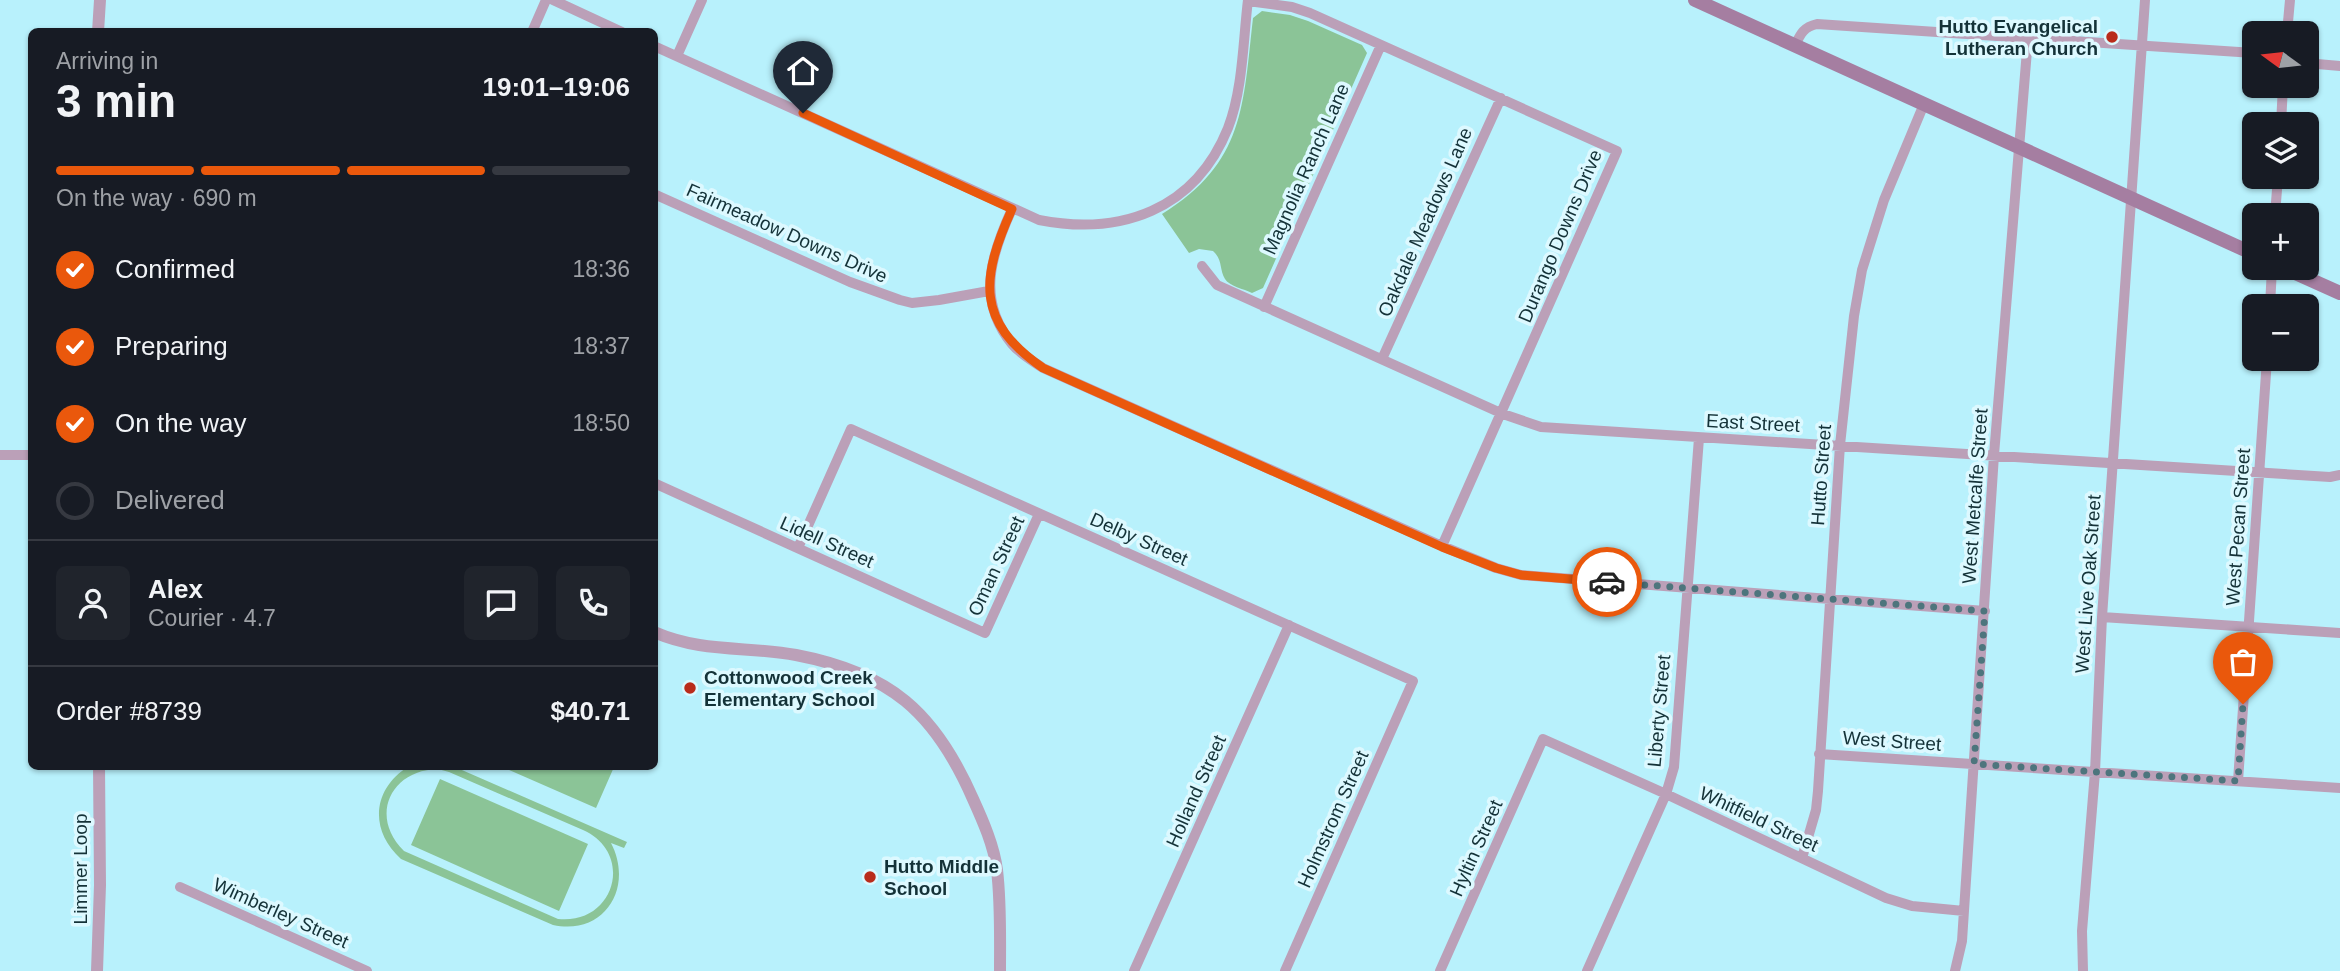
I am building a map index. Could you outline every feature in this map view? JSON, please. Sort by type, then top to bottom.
[{"type":"main road","points":[[1695,0],[2242,248]]},
{"type":"main road","points":[[2311,280],[2340,293]]},
{"type":"street","points":[[98,28],[100,0]]},
{"type":"street","points":[[534,28],[546,0]]},
{"type":"street","points":[[553,0],[613,28]]},
{"type":"street","points":[[677,56],[702,0]]},
{"type":"street","points":[[658,48],[1012,209],[1039,220],[1089,226],[1118,223],[1144,214],[1179,196],[1218,149],[1229,126],[1236,97],[1248,0]]},
{"type":"street","name":"Durango Downs Drive","points":[[1248,0],[1300,10],[1617,151],[1442,547]]},
{"type":"street","name":"West Live Oak Street","points":[[2084,971],[2082,931],[2095,772],[2102,617],[2145,0]]},
{"type":"street","points":[[2288,21],[2290,0]]},
{"type":"street","points":[[1796,44],[1808,26],[1817,24],[2142,44],[2242,53]]},
{"type":"street","name":"West Metcalfe Street","points":[[1955,971],[1962,941],[1994,455],[2028,38]]},
{"type":"street","name":"Magnolia Ranch Lane","points":[[1264,306],[1381,45]]},
{"type":"street","points":[[2319,64],[2340,66]]},
{"type":"street","name":"Oakdale Meadows Lane","points":[[1382,359],[1500,98]]},
{"type":"street","name":"Hutto Street","points":[[1801,858],[1816,810],[1840,445],[1854,316],[1862,270],[1884,200],[1924,104]]},
{"type":"street","name":"Fairmeadow Downs Drive","points":[[658,196],[850,282],[900,300],[912,303],[989,291]]},
{"type":"street","points":[[1012,209],[991,264],[989,291],[996,317],[1013,345],[1043,368],[1442,547],[1521,575],[1985,611]]},
{"type":"street","name":"East Street","points":[[1202,266],[1217,285],[1503,414],[1541,427],[2330,477],[2340,475]]},
{"type":"street","name":"West Pecan Street","points":[[2238,781],[2266,371]]},
{"type":"street","name":"Delby Street","points":[[798,548],[851,429],[1413,681]]},
{"type":"street","name":"Liberty Street","points":[[1587,971],[1667,794],[1674,767],[1699,438]]},
{"type":"street","points":[[0,455],[28,455]]},
{"type":"street","name":"Lidell Street","points":[[658,485],[985,633]]},
{"type":"street","name":"Oman Street","points":[[985,633],[1039,514]]},
{"type":"street","points":[[2102,617],[2340,633]]},
{"type":"street","name":"Holland Street","points":[[1135,971],[1289,625]]},
{"type":"street","points":[[658,634],[677,642],[717,649],[793,654],[838,665],[874,679],[918,710],[944,744],[963,776],[983,821],[996,867],[1000,916],[1000,971]]},
{"type":"street","name":"Holmstrom Street","points":[[1285,971],[1413,681]]},
{"type":"street","name":"Whitfield Street","points":[[1544,739],[1886,898],[1912,906],[1964,911]]},
{"type":"street","name":"Hyltin Street","points":[[1440,971],[1544,739]]},
{"type":"street","name":"West Street","points":[[1819,754],[2340,788]]},
{"type":"street","name":"Limmer Loop","points":[[97,971],[100,885],[99,770]]},
{"type":"street","name":"Wimberley Street","points":[[180,887],[367,971]]},
{"type":"green space","points":[[1262,11],[1308,21],[1362,45],[1367,53],[1263,288],[1252,293],[1227,281],[1213,251],[1199,249],[1189,253],[1162,214],[1189,195],[1210,174],[1225,153],[1242,105],[1253,18]]},
{"type":"green space","points":[[404,770],[430,770],[408,777],[397,786],[390,798],[388,824],[393,838],[404,851],[558,919],[578,918],[593,911],[605,900],[613,870],[609,854],[599,841],[583,830],[442,770],[462,770],[627,842],[624,848],[611,843],[619,876],[610,905],[587,923],[553,925],[401,859],[391,848],[380,823],[379,810],[388,786]]},
{"type":"green space","points":[[509,770],[613,770],[596,808]]},
{"type":"green space","points":[[440,779],[588,844],[559,911],[411,845]]},
{"type":"way so far","points":[[1607,582],[1985,611],[1974,764],[2238,781],[2243,704]]},
{"type":"place","name":"Hutto Evangelical Lutheran Church","points":[[2112,37]]},
{"type":"place","name":"Cottonwood Creek Elementary School","points":[[690,688]]},
{"type":"place","name":"Hutto Middle School","points":[[870,877]]},
{"type":"route","points":[[803,113],[1012,209],[998,239],[991,264],[989,291],[996,317],[1013,345],[1043,368],[1442,547],[1496,568],[1521,575],[1607,582]]}]
